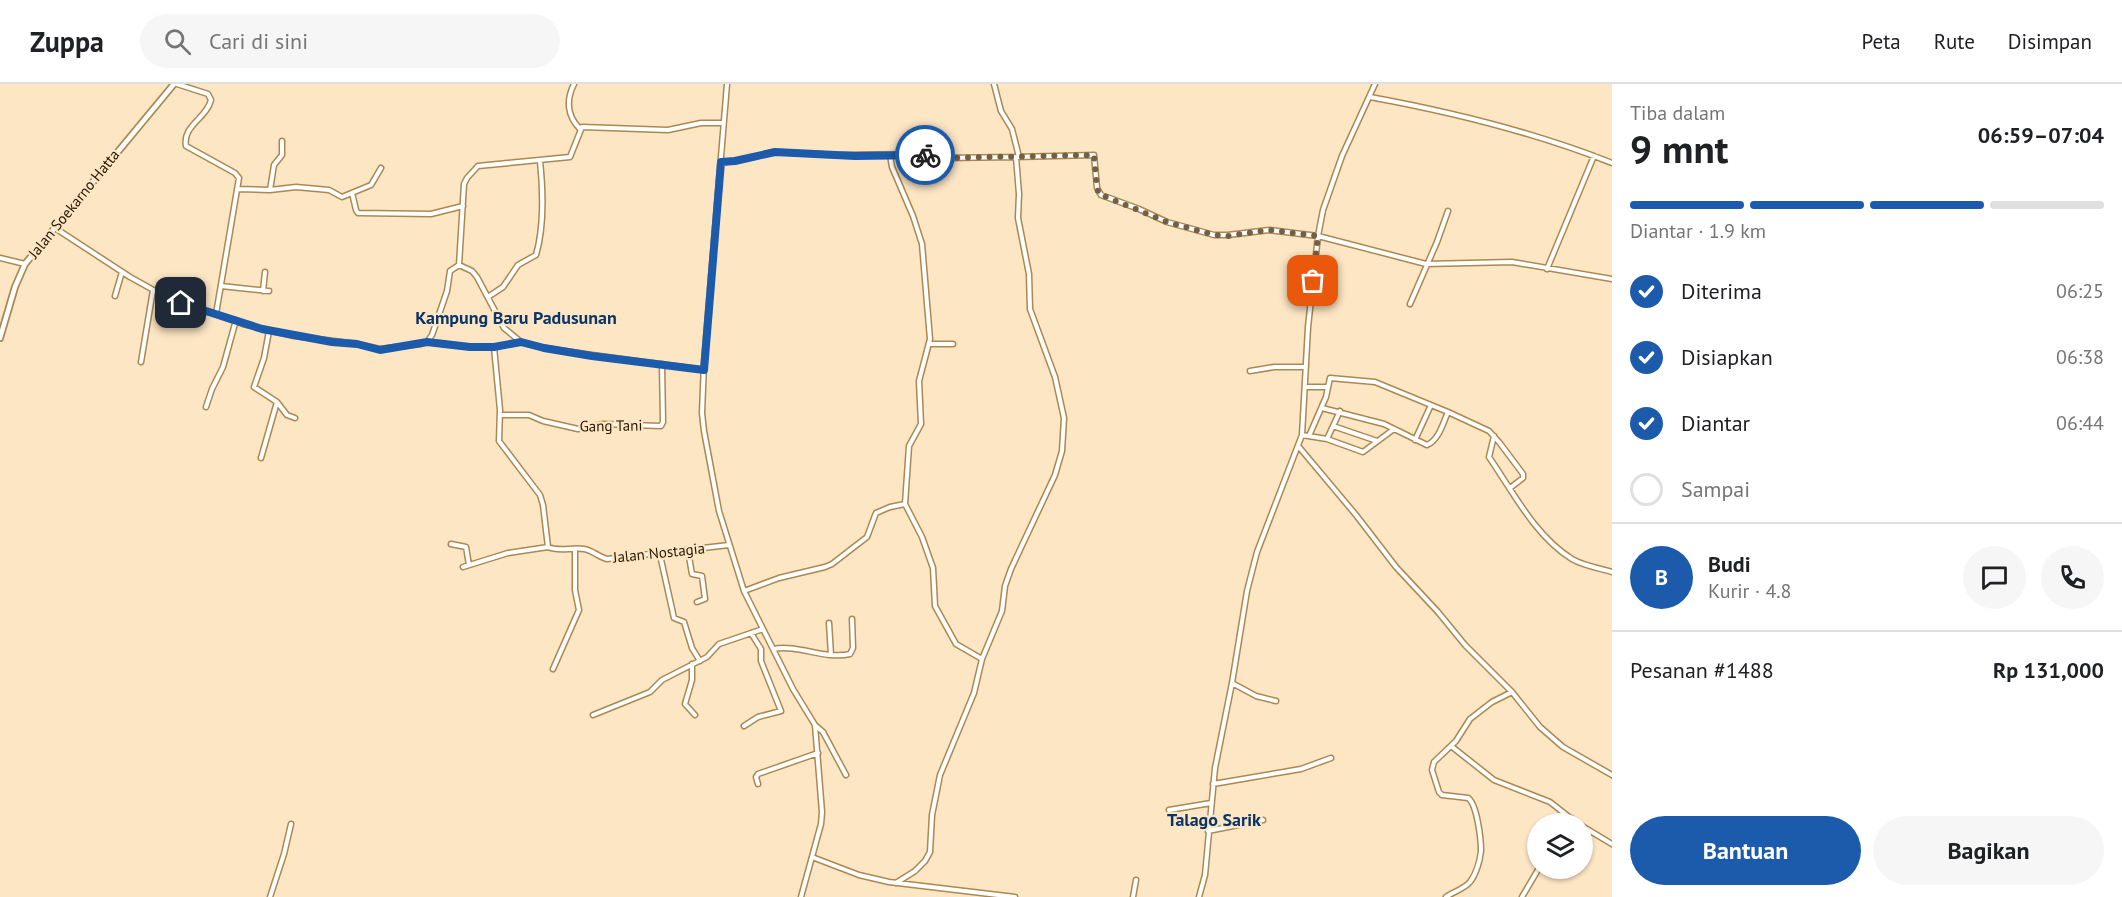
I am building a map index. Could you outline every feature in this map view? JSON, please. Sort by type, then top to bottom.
[{"type":"street","points":[[176,84],[210,96],[207,110],[190,129],[185,142],[186,146],[237,174],[239,178],[216,314]]},
{"type":"street","name":"Jalan Soekarno Hatta","points":[[0,338],[15,287],[25,264],[176,84]]},
{"type":"street","points":[[574,84],[568,96],[568,104],[571,116],[580,129]]},
{"type":"street","points":[[727,84],[704,370],[702,413],[704,431],[717,500],[744,591],[793,688],[815,725],[823,732],[846,775]]},
{"type":"street","points":[[896,884],[915,871],[930,852],[932,815],[937,787],[974,693],[982,659],[1002,610],[1005,586],[1011,569],[1055,475],[1062,451],[1064,418],[1055,377],[1030,309],[1029,274],[1018,218],[1017,157],[1012,129],[1001,111],[994,84]]},
{"type":"street","points":[[1198,897],[1205,874],[1213,784],[1247,591],[1257,552],[1302,435],[1318,236],[1328,190],[1375,84]]},
{"type":"street","points":[[1370,98],[1463,116],[1571,147],[1612,163]]},
{"type":"street","points":[[580,129],[582,127],[668,130],[701,123],[723,123]]},
{"type":"street","points":[[459,265],[465,181],[478,166],[570,158],[580,129]]},
{"type":"street","points":[[270,190],[274,165],[282,155],[282,141]]},
{"type":"street","points":[[721,162],[775,152],[846,156],[924,154],[943,158],[1094,155],[1097,188],[1101,195],[1167,222],[1214,235],[1228,236],[1269,230],[1318,236],[1426,264],[1512,262],[1612,279]]},
{"type":"street","points":[[890,155],[892,167],[914,216],[922,244],[929,344],[919,381],[921,424],[909,446],[904,504],[922,537],[933,568],[935,606],[956,644],[982,659]]},
{"type":"street","points":[[1547,269],[1594,156]]},
{"type":"street","points":[[488,297],[504,287],[518,265],[536,255],[543,197],[540,161]]},
{"type":"street","points":[[238,189],[270,190],[292,187],[327,190],[342,197],[371,184],[381,168]]},
{"type":"street","points":[[352,193],[356,210],[361,214],[431,214],[463,206]]},
{"type":"street","points":[[1410,304],[1448,211]]},
{"type":"street","points":[[55,228],[153,290],[181,303],[269,331],[357,344],[380,350],[427,342],[470,347],[494,347],[521,342]]},
{"type":"street","points":[[0,258],[25,264]]},
{"type":"street","points":[[459,265],[474,274],[504,328],[521,342],[592,356],[704,370]]},
{"type":"street","points":[[427,342],[432,335],[446,295],[450,270],[459,265]]},
{"type":"street","points":[[115,296],[122,272]]},
{"type":"street","points":[[263,291],[265,272]]},
{"type":"street","points":[[221,286],[269,291]]},
{"type":"street","points":[[141,363],[153,290]]},
{"type":"street","points":[[206,407],[222,370],[236,320]]},
{"type":"street","points":[[269,331],[264,358],[254,387],[277,402],[287,415],[295,418]]},
{"type":"street","points":[[929,344],[952,344]]},
{"type":"street","points":[[494,347],[500,415],[499,441],[536,489],[542,501],[548,547]]},
{"type":"street","name":"Gang Tani","points":[[500,415],[529,415],[546,422],[578,429],[606,424],[661,426],[663,422],[662,364]]},
{"type":"street","points":[[1250,371],[1274,367],[1306,367]]},
{"type":"street","points":[[1309,436],[1327,395],[1331,377],[1371,381],[1489,431],[1523,474],[1523,478],[1510,488]]},
{"type":"street","points":[[1305,387],[1327,387]]},
{"type":"street","points":[[261,458],[277,402]]},
{"type":"street","points":[[1414,440],[1431,405]]},
{"type":"street","points":[[1322,408],[1340,411],[1394,429],[1427,445],[1431,444],[1439,433],[1448,412]]},
{"type":"street","points":[[1327,439],[1340,411]]},
{"type":"street","points":[[1333,426],[1378,441]]},
{"type":"street","points":[[1302,435],[1327,439],[1363,452],[1394,429]]},
{"type":"street","points":[[1494,436],[1490,457],[1539,529],[1559,550],[1574,560],[1612,572]]},
{"type":"street","points":[[1299,447],[1356,514],[1396,567],[1465,645],[1512,692],[1540,727],[1553,740],[1612,775]]},
{"type":"street","points":[[744,591],[771,580],[832,564],[867,537],[876,513],[904,504]]},
{"type":"street","points":[[451,544],[466,547],[469,565]]},
{"type":"street","name":"Jalan Nostagia","points":[[463,567],[508,553],[548,547],[562,550],[586,549],[607,560],[729,545]]},
{"type":"street","points":[[553,669],[579,610],[575,590],[575,549]]},
{"type":"street","points":[[688,551],[692,574],[702,576],[705,598],[697,602]]},
{"type":"street","points":[[660,555],[674,618],[684,622],[692,648],[700,661]]},
{"type":"street","points":[[773,649],[794,647],[845,655],[852,652],[852,619]]},
{"type":"street","points":[[830,624],[831,654]]},
{"type":"street","points":[[593,715],[650,692],[662,680],[707,657],[717,645],[763,629]]},
{"type":"street","points":[[744,726],[758,717],[781,711],[761,661],[761,649],[751,633]]},
{"type":"street","points":[[692,664],[692,680],[685,704],[695,715]]},
{"type":"street","points":[[1232,683],[1256,696],[1276,701]]},
{"type":"street","points":[[1446,897],[1469,883],[1481,852],[1474,803],[1468,798],[1442,795],[1439,792],[1432,770],[1434,762],[1451,746],[1470,719],[1492,702],[1512,692]]},
{"type":"street","points":[[801,897],[821,824],[822,812],[815,725]]},
{"type":"street","points":[[1451,746],[1494,780],[1550,802],[1564,813]]},
{"type":"street","points":[[759,784],[756,777],[758,774],[818,753]]},
{"type":"street","points":[[1213,784],[1301,769],[1331,758]]},
{"type":"street","points":[[1169,810],[1211,803]]},
{"type":"street","points":[[1208,831],[1263,820]]},
{"type":"street","points":[[270,897],[291,824]]},
{"type":"street","points":[[1593,833],[1612,844]]},
{"type":"street","points":[[812,857],[859,875],[896,884],[1015,897]]},
{"type":"street","points":[[1522,897],[1533,879]]},
{"type":"street","points":[[1133,897],[1136,880]]},
{"type":"way so far","points":[[925,155],[943,158],[1016,158],[1094,155],[1099,194],[1167,222],[1221,236],[1254,230],[1269,230],[1318,236],[1313,281]]},
{"type":"district","name":"Kampung Baru Padusunan","points":[[516,318]]},
{"type":"district","name":"Talago Sarik","points":[[1214,820]]},
{"type":"route","points":[[181,303],[262,329],[332,342],[357,344],[380,350],[427,342],[494,347],[521,342],[592,356],[704,370],[721,162],[775,152],[855,156],[925,155]]}]
